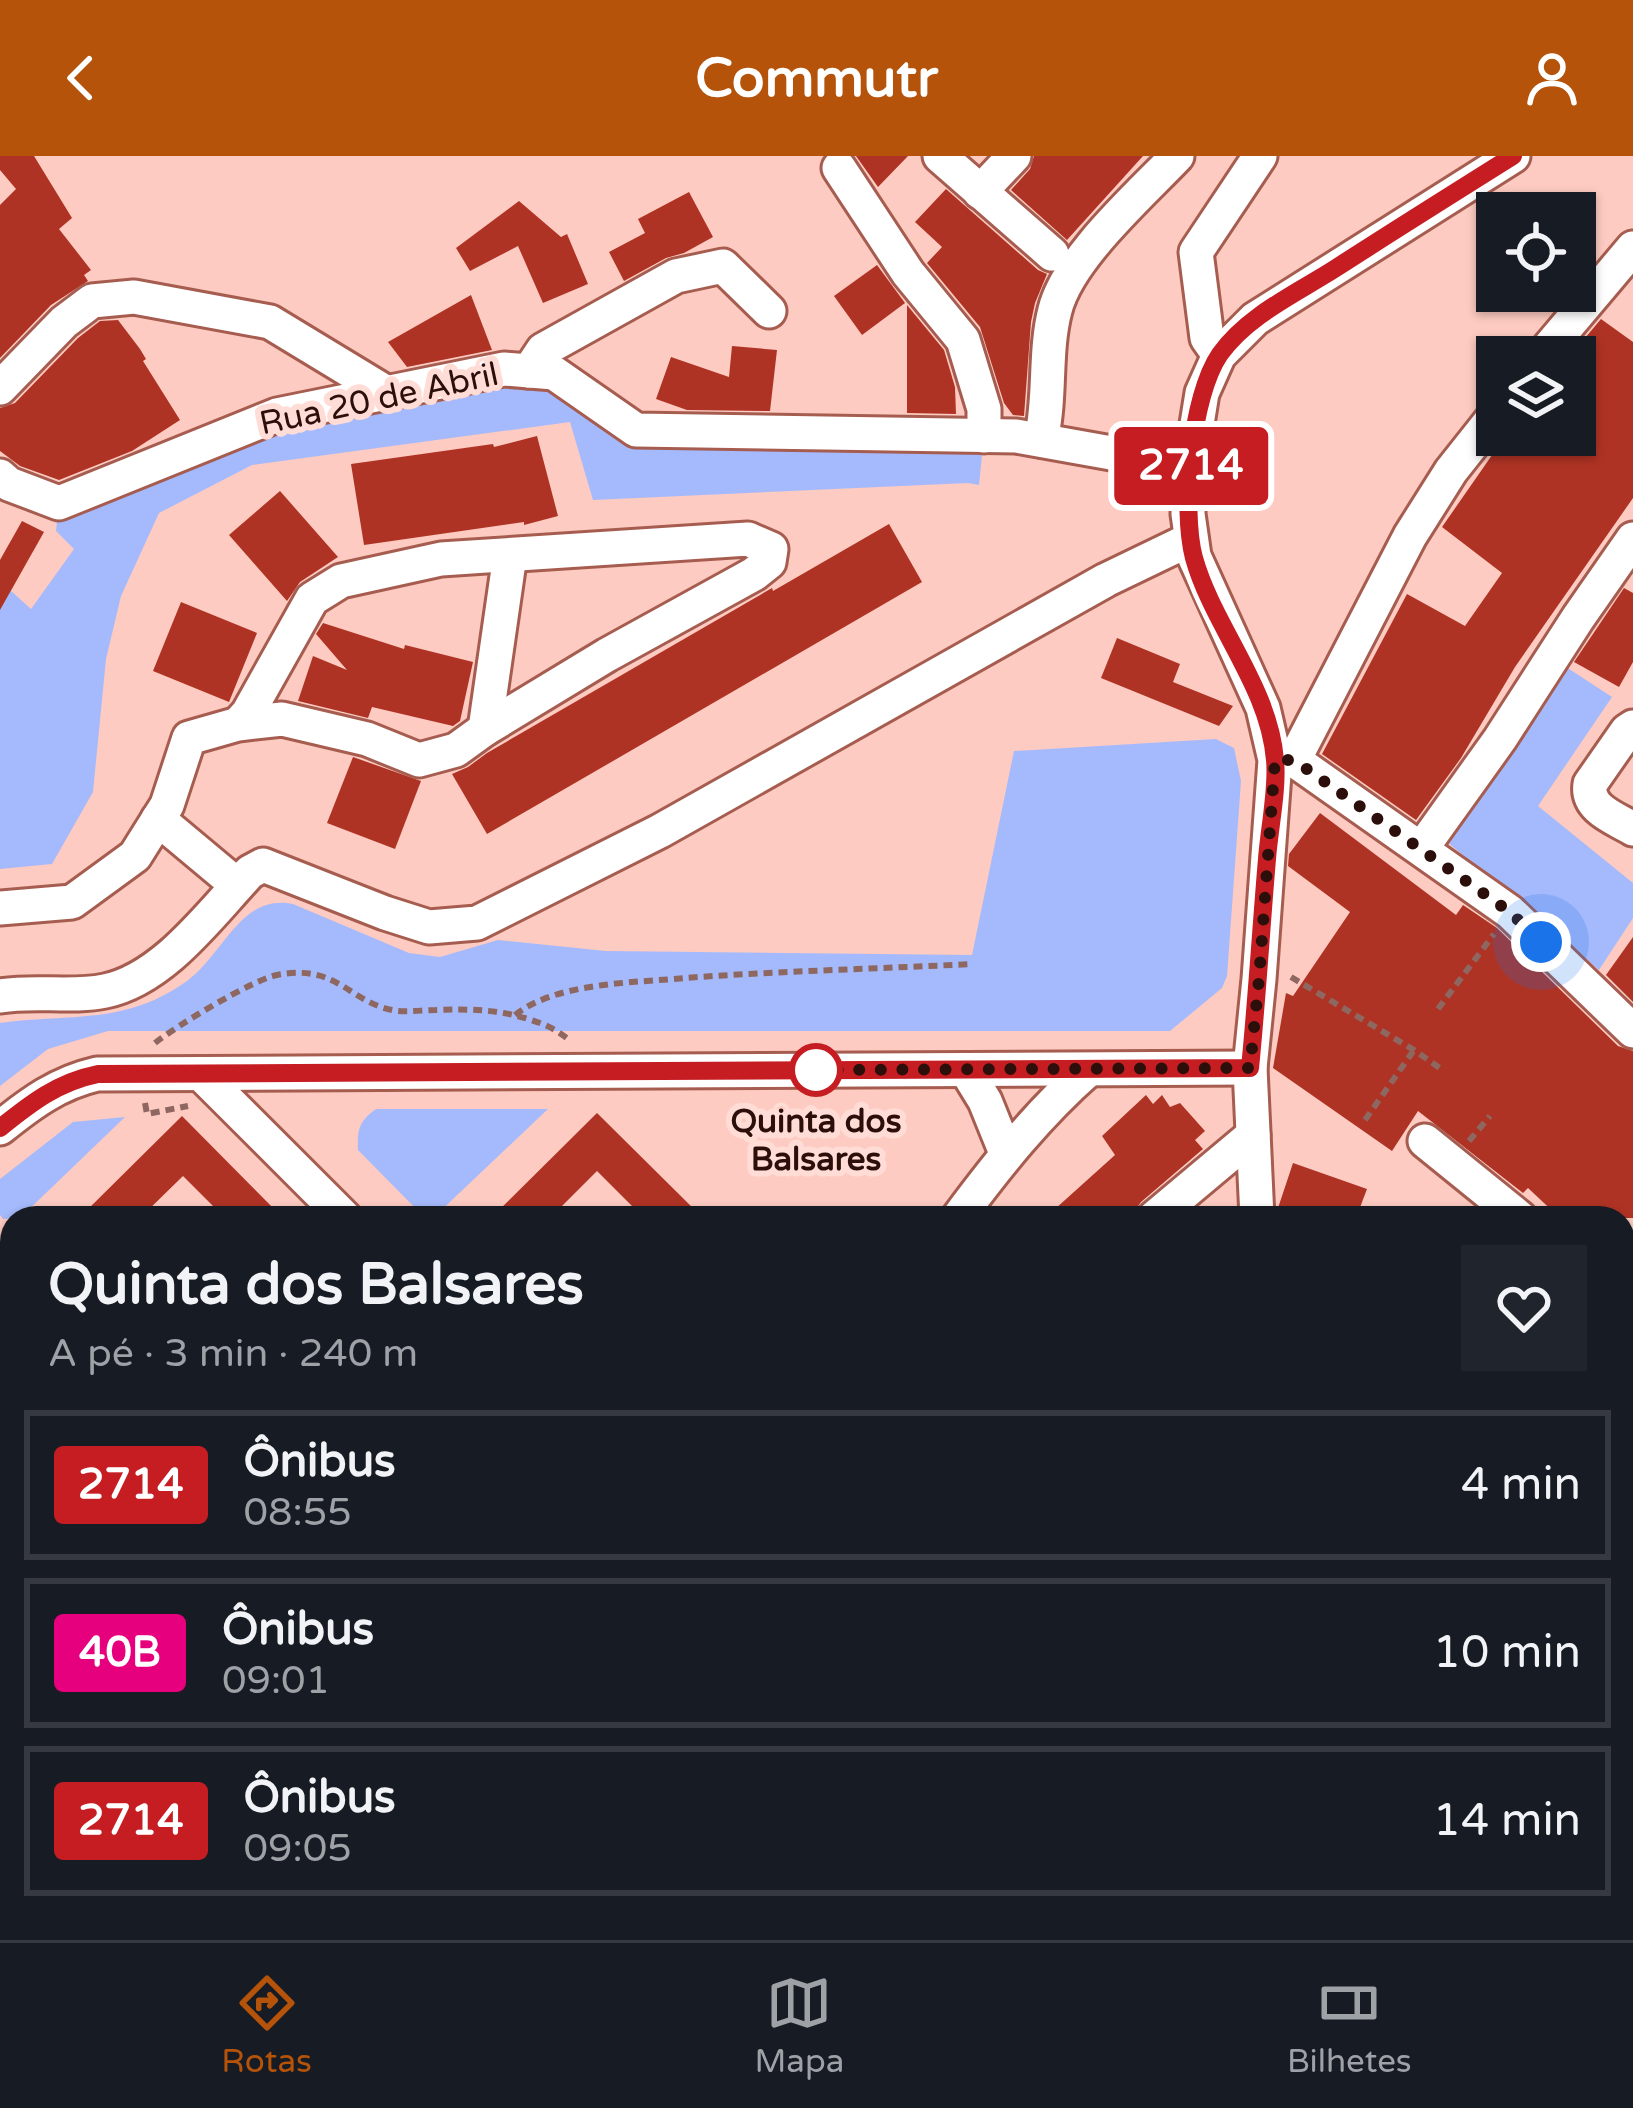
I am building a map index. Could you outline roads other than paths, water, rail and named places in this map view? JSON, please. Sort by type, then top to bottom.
[{"type":"street","points":[[940,156],[1052,254]]},
{"type":"street","points":[[980,192],[1014,156]]},
{"type":"street","points":[[1041,440],[1056,304],[1072,273],[1177,156]]},
{"type":"street","points":[[1219,356],[1207,338],[1196,252],[1260,156]]},
{"type":"street","points":[[1513,156],[1255,319],[1219,356],[1202,393],[1190,474],[1191,539],[1202,578],[1285,760],[1422,848],[1510,912],[1633,1031]]},
{"type":"street","points":[[839,168],[908,273],[963,340],[984,409],[984,436]]},
{"type":"street","points":[[1559,336],[1633,248]]},
{"type":"street","points":[[529,371],[543,350],[676,276],[723,266],[769,311]]},
{"type":"street","points":[[0,388],[64,322],[92,302],[134,297],[270,322],[387,393]]},
{"type":"street","name":"Rua 20 de Abril","points":[[0,476],[58,503],[277,416],[504,369],[554,374],[636,430],[1041,440],[1156,461],[1190,474]]},
{"type":"street","points":[[1256,1206],[1250,1068],[1285,760],[1410,536],[1476,439]]},
{"type":"street","points":[[0,908],[72,902],[134,856],[166,805],[189,738],[238,724],[282,719],[367,739],[419,760],[456,750],[607,655],[754,574],[769,562],[771,549],[748,539],[441,560],[341,581],[312,599],[238,724]]},
{"type":"street","points":[[0,996],[102,992],[130,983],[188,941],[237,885],[263,865],[429,927],[477,923],[660,831],[1106,580],[1191,539]]},
{"type":"street","points":[[1422,848],[1633,539]]},
{"type":"street","points":[[485,729],[510,555]]},
{"type":"street","points":[[1633,728],[1590,784],[1588,795],[1593,804],[1633,829]]},
{"type":"street","points":[[158,819],[237,885]]},
{"type":"street","points":[[0,1128],[39,1097],[71,1080],[98,1074],[1250,1068]]},
{"type":"street","points":[[966,1070],[985,1101],[1006,1153]]},
{"type":"street","points":[[967,1206],[1006,1153],[1088,1070]]},
{"type":"street","points":[[202,1075],[334,1206]]},
{"type":"street","points":[[1168,1206],[1253,1135]]},
{"type":"street","points":[[1425,1141],[1505,1206]]},
{"type":"place","name":"Quinta dos Balsares","points":[[816,1070]]}]
